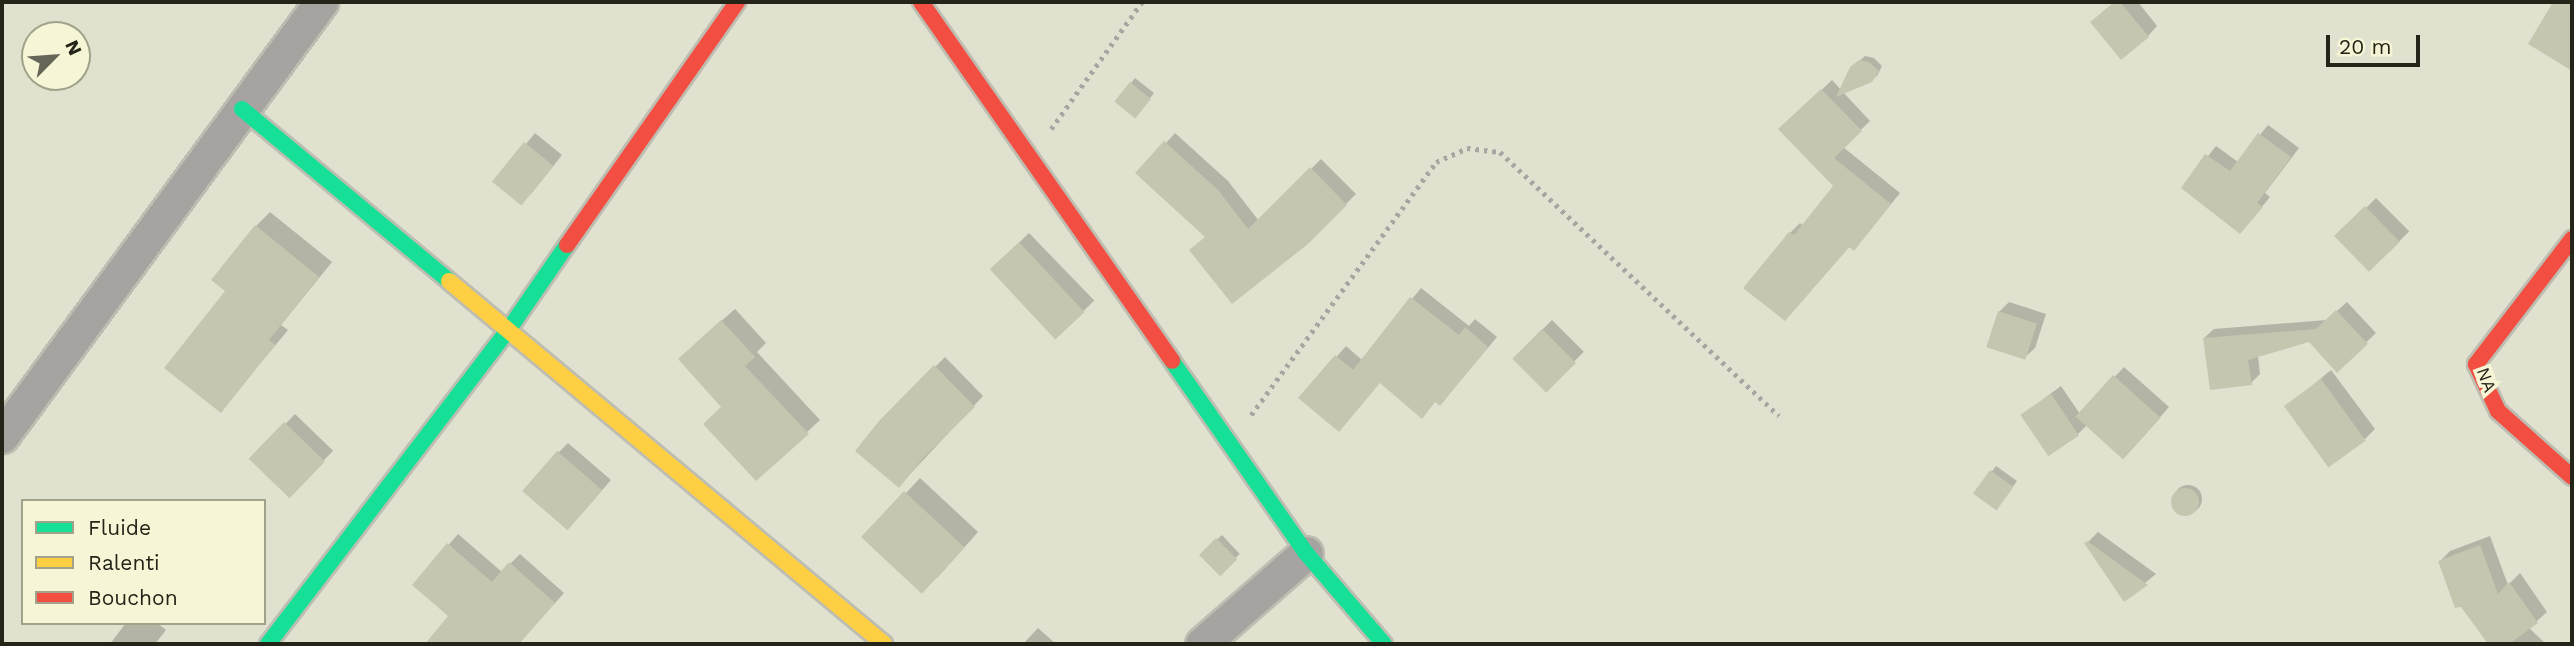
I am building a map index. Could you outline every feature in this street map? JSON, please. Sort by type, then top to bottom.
[{"type":"street","points":[[2,436],[321,2]]},
{"type":"street","points":[[268,644],[509,329],[737,2]]},
{"type":"street","points":[[921,2],[1306,553],[1384,644]]},
{"type":"street","points":[[242,109],[884,644]]},
{"type":"street","name":"NA","points":[[2572,239],[2476,364],[2498,411],[2572,477]]},
{"type":"street","points":[[1202,644],[1306,553]]},
{"type":"path","points":[[1031,159],[1142,2]]},
{"type":"path","points":[[1230,444],[1436,162],[1467,148],[1500,152],[1780,416]]},
{"type":"building","points":[[2115,2],[2120,2],[2149,37],[2121,60],[2090,22]]},
{"type":"building","points":[[2553,2],[2572,2],[2572,71],[2528,44]]},
{"type":"building","points":[[1859,60],[1869,62],[1879,71],[1872,82],[1836,97],[1850,67]]},
{"type":"building","points":[[1130,82],[1151,99],[1135,118],[1114,101]]},
{"type":"building","points":[[1821,89],[1862,131],[1834,158],[1891,204],[1854,251],[1849,247],[1785,321],[1743,288],[1789,232],[1794,235],[1833,186],[1778,129]]},
{"type":"building","points":[[2258,133],[2291,157],[2257,203],[2263,207],[2240,234],[2181,188],[2205,154],[2230,171]]},
{"type":"building","points":[[1164,141],[1218,190],[1248,229],[1310,167],[1347,205],[1308,244],[1232,304],[1189,250],[1205,237],[1135,173]]},
{"type":"building","points":[[524,142],[554,166],[521,206],[492,182]]},
{"type":"building","points":[[2365,206],[2400,242],[2369,272],[2334,236]]},
{"type":"building","points":[[255,225],[319,277],[269,340],[275,345],[221,413],[164,368],[225,291],[211,280]]},
{"type":"building","points":[[1019,242],[1084,312],[1055,339],[990,269]]},
{"type":"building","points":[[1410,297],[1459,335],[1465,327],[1488,347],[1440,406],[1435,402],[1422,419],[1380,383],[1339,432],[1298,398],[1335,355],[1353,370]]},
{"type":"building","points":[[2336,310],[2368,344],[2337,373],[2309,342],[2248,360],[2252,385],[2210,390],[2203,338],[2316,329]]},
{"type":"building","points":[[1998,311],[2037,324],[2025,360],[1986,347]]},
{"type":"building","points":[[721,320],[755,357],[745,366],[809,434],[756,481],[703,424],[721,407],[678,359]]},
{"type":"building","points":[[1542,329],[1576,363],[1546,393],[1512,359]]},
{"type":"building","points":[[934,365],[975,407],[924,457],[899,488],[855,451],[879,421]]},
{"type":"building","points":[[2113,375],[2161,418],[2123,459],[2076,417]]},
{"type":"building","points":[[2321,379],[2366,440],[2328,468],[2284,406]]},
{"type":"building","points":[[2051,394],[2079,435],[2048,456],[2020,415]]},
{"type":"building","points":[[284,422],[325,462],[290,498],[249,459]]},
{"type":"building","points":[[557,451],[602,490],[568,530],[522,491]]},
{"type":"building","points":[[1990,470],[2013,487],[1996,511],[1973,493]]},
{"type":"building","points":[[2185,488],[2195,492],[2199,502],[2195,512],[2185,516],[2175,512],[2171,502],[2175,492]]},
{"type":"building","points":[[904,491],[965,548],[922,594],[861,537]]},
{"type":"building","points":[[1216,538],[1237,559],[1220,576],[1199,555]]},
{"type":"building","points":[[2087,541],[2148,585],[2124,602],[2084,543]]},
{"type":"building","points":[[447,543],[492,582],[509,562],[555,603],[519,644],[425,644],[448,616],[412,585]]},
{"type":"building","points":[[2480,545],[2498,594],[2509,582],[2538,623],[2509,644],[2488,644],[2461,607],[2455,608],[2438,561]]},
{"type":"traffic: fast","points":[[242,109],[449,281]]},
{"type":"traffic: fast","points":[[268,644],[509,329],[567,245]]},
{"type":"traffic: fast","points":[[1172,361],[1306,553],[1384,644]]},
{"type":"traffic: slow","points":[[449,281],[884,644]]},
{"type":"traffic: jam","points":[[567,245],[737,2]]},
{"type":"traffic: jam","points":[[921,2],[1172,361]]},
{"type":"traffic: jam","points":[[2572,239],[2476,364],[2498,411],[2572,477]]}]
